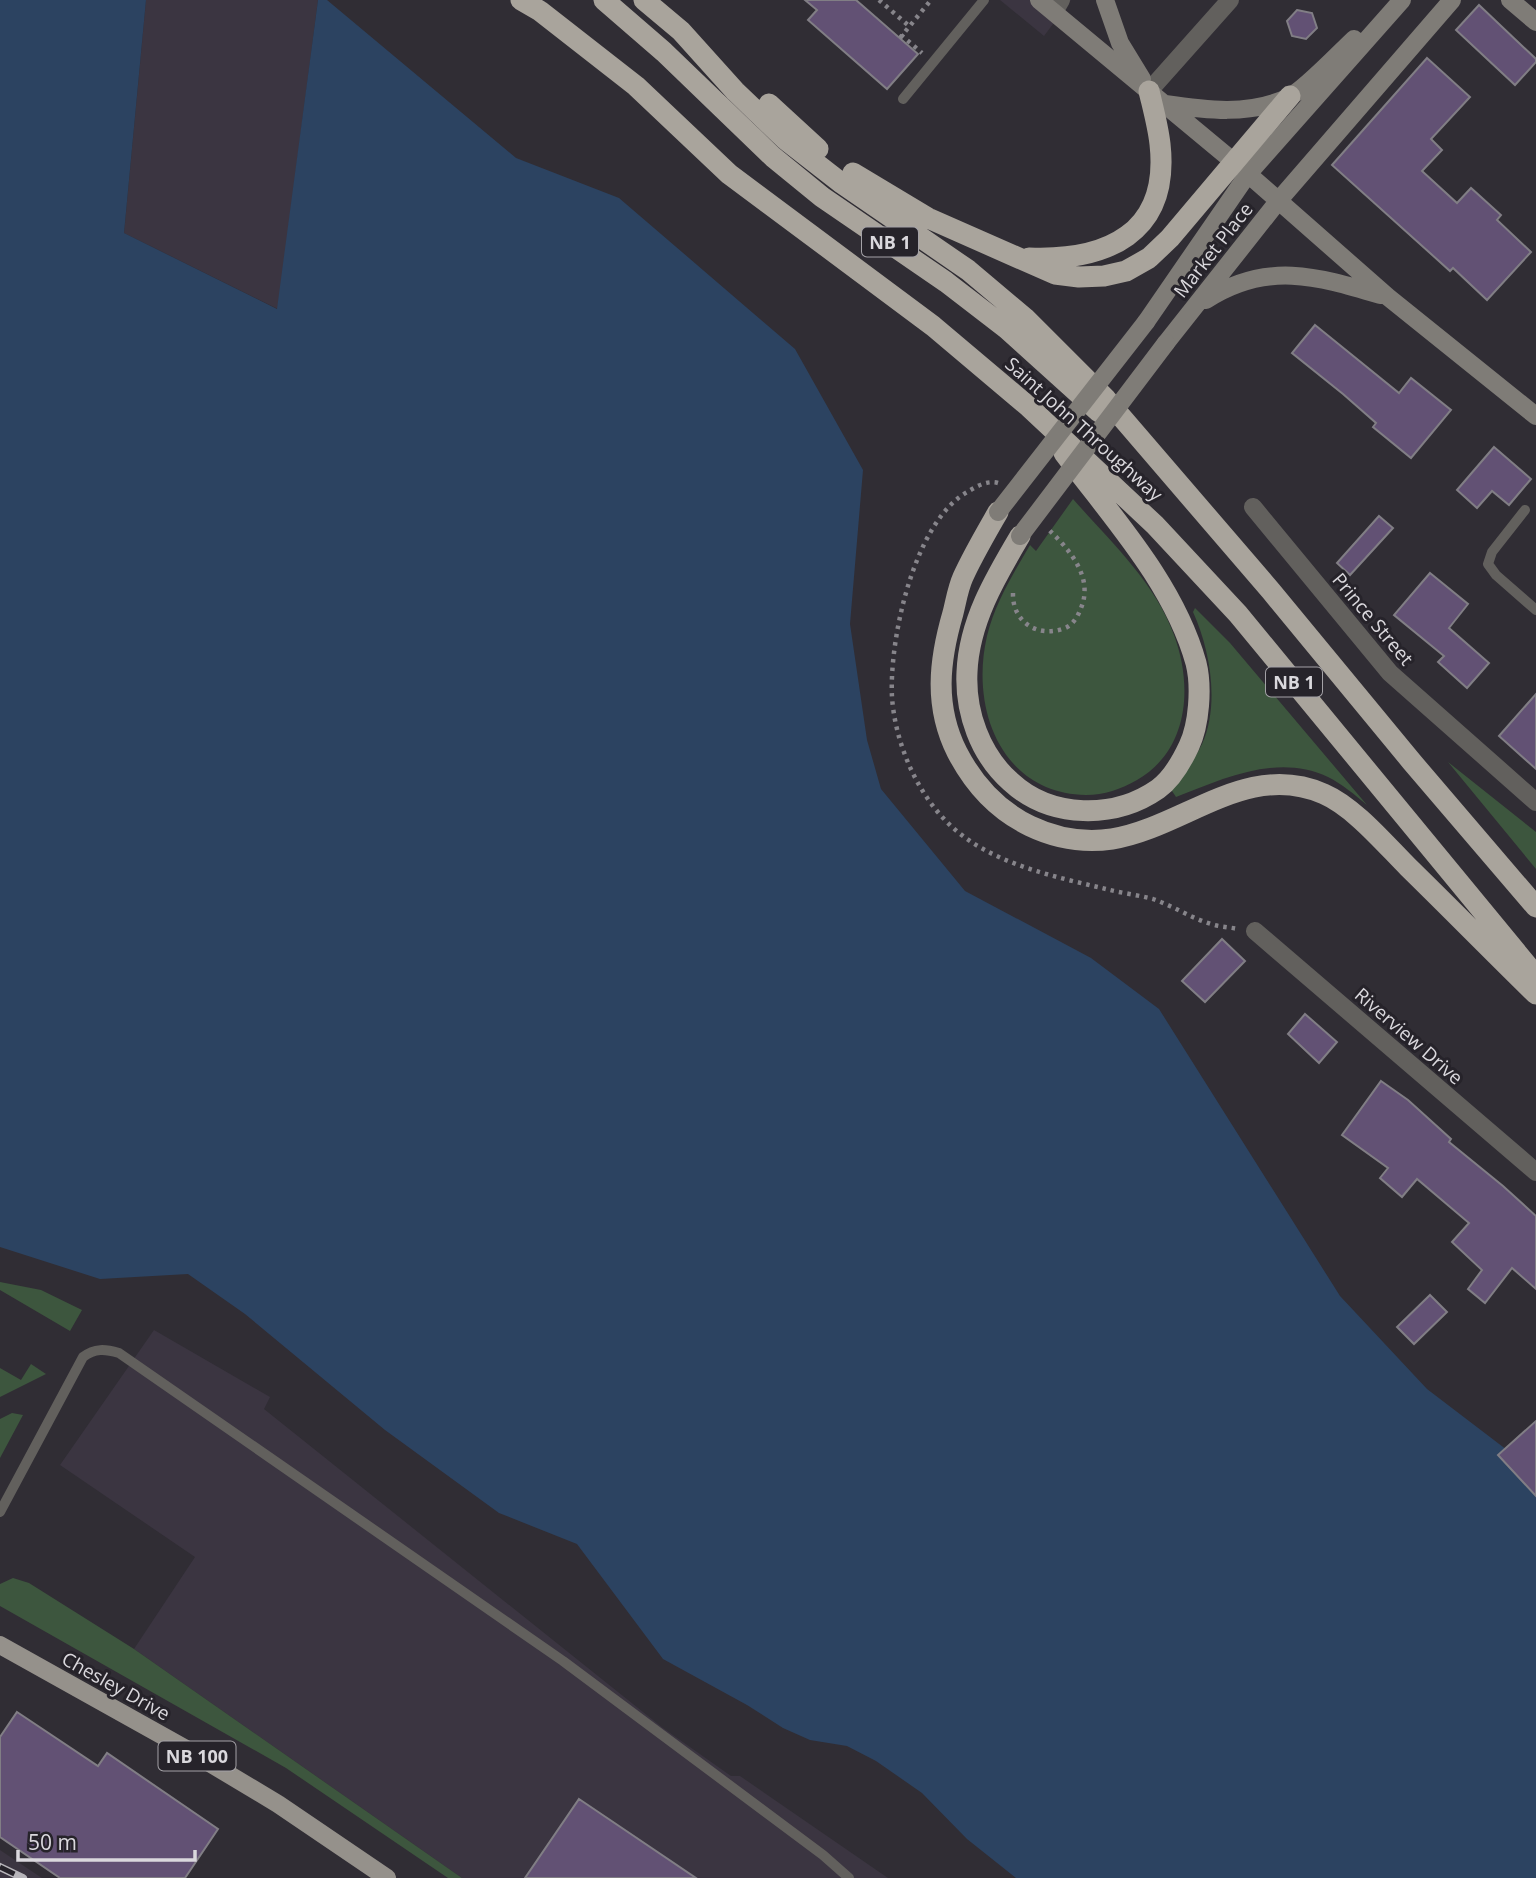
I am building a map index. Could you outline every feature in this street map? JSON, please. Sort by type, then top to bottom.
[{"type":"highway","name":"Saint John Throughway","points":[[521,0],[540,11],[636,86],[729,174],[933,326],[1029,407],[1155,525],[1238,614],[1536,976]]},
{"type":"highway","name":"Saint John Throughway","points":[[604,0],[664,52],[773,157],[822,197],[946,282],[1007,329],[1179,483]]},
{"type":"highway","name":"Saint John Throughway","points":[[644,0],[681,31],[734,91],[786,140],[840,182],[968,270],[1025,318],[1106,399],[1536,907]]},
{"type":"highway","points":[[681,31],[756,93],[816,148],[869,184],[928,218],[1016,258],[1055,274],[1067,276],[1104,276],[1126,271],[1149,258],[1241,168],[1290,96]]},
{"type":"highway","points":[[1016,258],[1055,259],[1082,256],[1107,249],[1127,238],[1144,219],[1155,198],[1161,169],[1157,97]]},
{"type":"highway","points":[[1020,536],[981,609],[972,641],[967,672],[969,708],[977,734],[991,758],[1011,782],[1038,801],[1069,810],[1098,812],[1126,805],[1160,788],[1181,763],[1196,732],[1196,665],[1170,600],[1150,569],[1029,407]]},
{"type":"highway","points":[[998,512],[962,579],[941,658],[941,698],[950,738],[965,768],[987,797],[1016,819],[1046,834],[1075,840],[1113,839],[1178,816],[1214,799],[1272,783],[1299,786],[1325,794],[1378,837],[1536,994]]},
{"type":"main road","name":"Chesley Drive","points":[[0,1645],[244,1784],[387,1878]]},
{"type":"street","points":[[1039,0],[1057,6],[1157,97],[1388,297],[1536,416]]},
{"type":"street","points":[[1105,0],[1120,43],[1157,97],[1207,110],[1263,106],[1290,96],[1400,0]]},
{"type":"street","points":[[1157,97],[1230,0]]},
{"type":"street","name":"Market Place","points":[[998,512],[1146,322],[1241,168],[1400,0]]},
{"type":"street","name":"Market Place","points":[[1020,536],[1166,343],[1279,200],[1452,0]]},
{"type":"street","points":[[1510,0],[1536,22]]},
{"type":"street","points":[[1195,308],[1233,285],[1280,275],[1325,279],[1388,297]]},
{"type":"street","name":"Prince Street","points":[[1253,507],[1390,673],[1536,802]]},
{"type":"street","name":"Riverview Drive","points":[[1255,932],[1536,1172]]},
{"type":"lane","points":[[902,99],[984,0]]},
{"type":"lane","points":[[1525,510],[1492,552],[1488,564],[1496,575],[1536,610]]},
{"type":"lane","points":[[0,1512],[83,1357],[100,1349],[119,1353],[563,1661],[823,1855],[849,1878]]},
{"type":"path","points":[[880,0],[909,26]]},
{"type":"path","points":[[931,0],[900,37],[933,62]]},
{"type":"path","points":[[1001,484],[993,481],[961,495],[928,535],[916,562],[897,632],[892,665],[892,698],[896,722],[910,767],[945,821],[965,838],[987,851],[1031,869],[1151,899],[1212,924],[1255,932]]},
{"type":"path","points":[[1014,586],[1013,607],[1021,620],[1034,628],[1065,628],[1077,617],[1084,601],[1085,582],[1078,564],[1060,540],[1040,522]]},
{"type":"shaded area","points":[[146,0],[318,0],[278,309],[124,233]]},
{"type":"shaded area","points":[[1000,0],[1071,0],[1044,36]]},
{"type":"shaded area","points":[[154,1330],[270,1397],[264,1409],[663,1728],[731,1776],[740,1776],[888,1878],[462,1878],[134,1649],[195,1557],[60,1465]]},
{"type":"shaded area","points":[[0,1850],[42,1878],[0,1878]]},
{"type":"green space","points":[[1073,499],[1130,562],[1155,597],[1174,635],[1184,675],[1182,715],[1177,734],[1167,752],[1137,780],[1112,791],[1093,795],[1057,791],[1032,780],[1013,763],[998,742],[988,718],[983,691],[987,636],[1000,600],[1030,545],[1036,551]]},
{"type":"green space","points":[[1195,608],[1230,643],[1367,805],[1328,777],[1289,767],[1231,776],[1176,797],[1170,788],[1199,750],[1211,712],[1211,677],[1204,643],[1193,612]]},
{"type":"green space","points":[[1448,762],[1536,832],[1536,869]]},
{"type":"green space","points":[[0,1282],[41,1290],[82,1310],[70,1331],[0,1290]]},
{"type":"green space","points":[[31,1364],[46,1374],[0,1397],[0,1368],[21,1380]]},
{"type":"green space","points":[[12,1413],[23,1415],[0,1458],[0,1419]]},
{"type":"green space","points":[[13,1578],[29,1583],[134,1649],[462,1878],[448,1878],[286,1768],[0,1606],[0,1584]]},
{"type":"water","points":[[0,0],[146,0],[124,233],[277,309],[318,0],[327,0],[516,158],[619,198],[795,349],[863,470],[850,624],[867,740],[881,789],[965,891],[1091,958],[1159,1009],[1340,1296],[1427,1389],[1536,1472],[1536,1878],[1016,1878],[967,1839],[922,1793],[876,1761],[847,1746],[810,1740],[783,1728],[663,1659],[577,1544],[499,1513],[385,1430],[245,1314],[188,1274],[100,1279],[0,1247]]},
{"type":"building","points":[[805,0],[856,0],[918,54],[887,89],[808,20],[817,10]]},
{"type":"building","points":[[1479,5],[1536,59],[1515,85],[1456,30]]},
{"type":"building","points":[[1297,10],[1312,13],[1317,28],[1306,39],[1292,36],[1287,21]]},
{"type":"building","points":[[1427,58],[1470,97],[1431,139],[1442,150],[1422,171],[1457,203],[1471,188],[1501,215],[1497,220],[1531,252],[1487,300],[1453,268],[1450,271],[1332,165]]},
{"type":"building","points":[[1315,325],[1399,393],[1411,378],[1451,410],[1411,458],[1373,427],[1376,423],[1292,353]]},
{"type":"building","points":[[1494,447],[1531,479],[1509,505],[1492,491],[1477,508],[1457,490]]},
{"type":"building","points":[[1379,516],[1393,528],[1350,575],[1337,563]]},
{"type":"building","points":[[1430,573],[1468,604],[1449,628],[1489,663],[1467,688],[1438,662],[1444,656],[1394,615]]},
{"type":"building","points":[[1536,694],[1536,769],[1499,736]]},
{"type":"building","points":[[1222,939],[1245,961],[1205,1002],[1182,981]]},
{"type":"building","points":[[1305,1014],[1337,1042],[1319,1063],[1288,1034]]},
{"type":"building","points":[[1381,1081],[1408,1100],[1451,1139],[1449,1142],[1536,1216],[1536,1289],[1512,1268],[1485,1303],[1468,1289],[1482,1270],[1452,1242],[1469,1223],[1417,1179],[1402,1197],[1380,1178],[1388,1168],[1342,1135]]},
{"type":"building","points":[[1430,1295],[1447,1312],[1414,1344],[1397,1327]]},
{"type":"building","points":[[1536,1421],[1536,1496],[1498,1455]]},
{"type":"building","points":[[17,1712],[98,1766],[107,1753],[218,1829],[185,1878],[60,1878],[0,1837],[0,1737]]},
{"type":"building","points":[[579,1799],[696,1878],[525,1878]]},
{"type":"railway","points":[[0,1867],[23,1878]]}]
